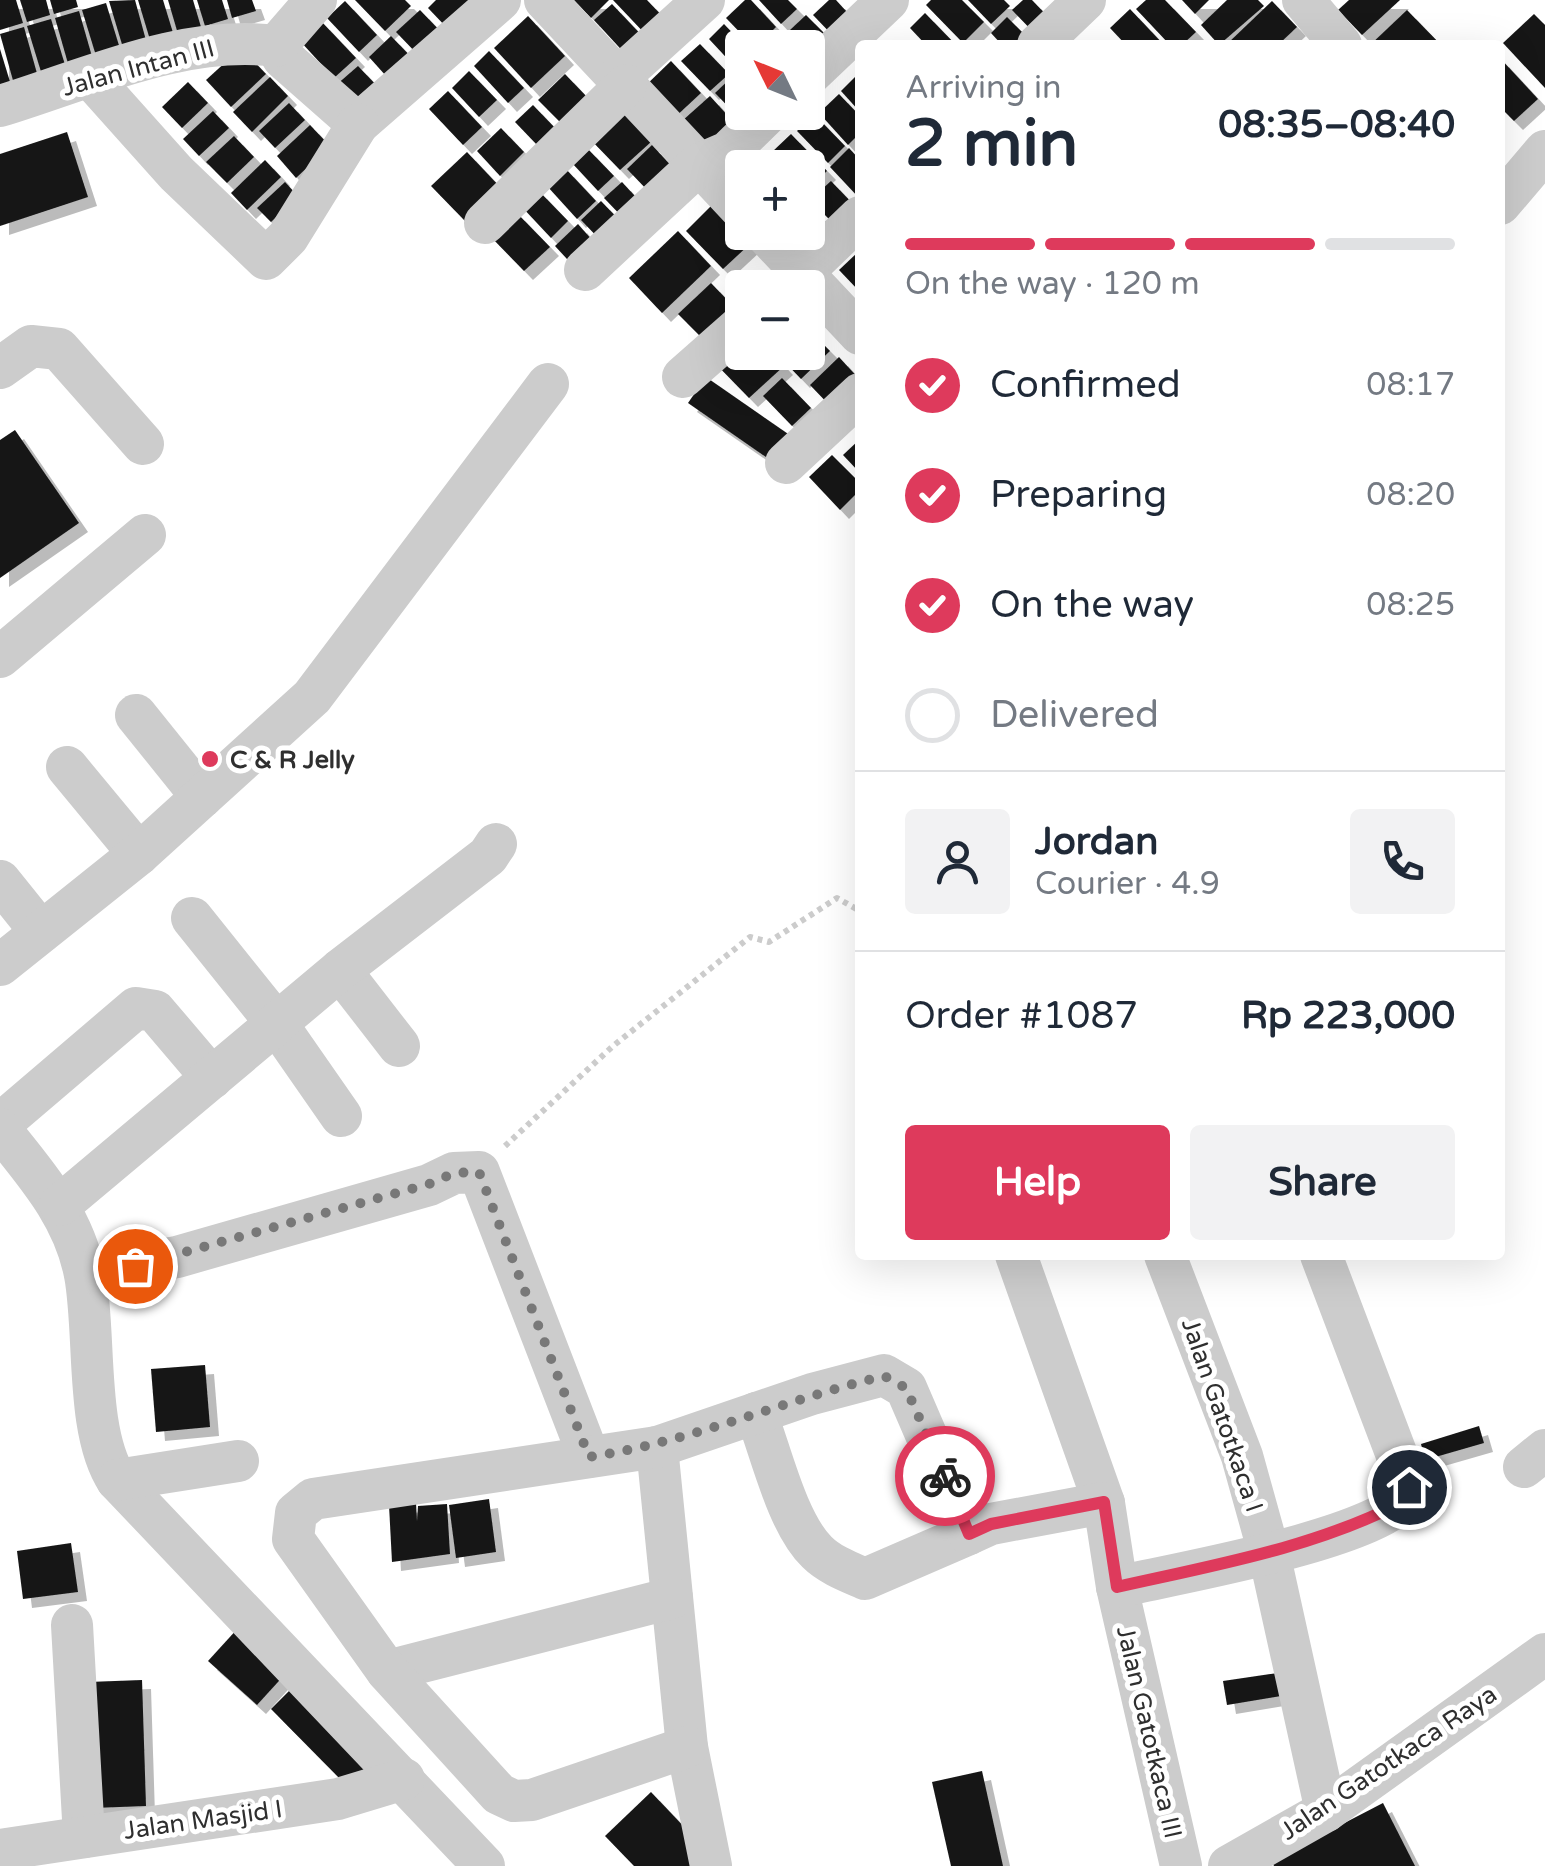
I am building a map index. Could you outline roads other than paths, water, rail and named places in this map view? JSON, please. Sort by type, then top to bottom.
[{"type":"street","points":[[316,0],[276,46],[311,85],[358,124]]},
{"type":"street","points":[[91,78],[176,174],[266,259],[288,238],[358,124],[500,0]]},
{"type":"street","points":[[545,0],[725,193]]},
{"type":"street","points":[[485,223],[704,0]]},
{"type":"street","points":[[825,60],[888,0]]},
{"type":"street","points":[[1043,40],[1085,0]]},
{"type":"street","points":[[1303,0],[1336,40]]},
{"type":"street","name":"Jalan Intan III","points":[[0,106],[198,46],[240,41],[276,46]]},
{"type":"street","points":[[585,270],[698,165],[728,152],[751,130]]},
{"type":"street","points":[[1505,198],[1545,151]]},
{"type":"street","points":[[804,270],[855,222]]},
{"type":"street","points":[[825,305],[855,330]]},
{"type":"street","points":[[683,377],[725,340]]},
{"type":"street","points":[[0,368],[30,346],[58,348],[143,444]]},
{"type":"street","points":[[0,964],[139,854],[312,696],[548,384]]},
{"type":"street","points":[[786,464],[855,399]]},
{"type":"street","points":[[0,657],[145,534]]},
{"type":"street","points":[[136,715],[202,797]]},
{"type":"street","points":[[66,767],[139,854]]},
{"type":"street","points":[[60,1205],[340,970],[488,856],[496,844]]},
{"type":"street","points":[[0,881],[41,932]]},
{"type":"street","points":[[192,918],[277,1024],[341,1116]]},
{"type":"street","points":[[340,970],[399,1046]]},
{"type":"street","points":[[212,1078],[154,1011],[136,1008],[0,1127],[60,1205],[85,1273],[99,1419],[110,1469],[484,1866]]},
{"type":"street","points":[[85,1273],[177,1257],[429,1184],[454,1173],[479,1172],[589,1457]]},
{"type":"street","name":"Jalan Gatotkaca III","points":[[1018,1260],[1104,1502],[1117,1587],[1181,1866]]},
{"type":"street","name":"Jalan Gatotkaca I","points":[[1167,1260],[1242,1456],[1326,1811]]},
{"type":"street","points":[[1117,1587],[1268,1553],[1353,1528],[1408,1496],[1409,1487],[1323,1260]]},
{"type":"street","points":[[686,1747],[532,1800],[514,1800],[486,1782],[387,1672],[293,1540],[296,1513],[313,1498],[657,1447],[884,1376],[898,1380],[906,1388],[969,1534]]},
{"type":"street","points":[[756,1413],[796,1522],[816,1551],[865,1579],[991,1524],[1104,1502]]},
{"type":"street","points":[[657,1447],[686,1747],[712,1866]]},
{"type":"street","points":[[117,1480],[238,1461]]},
{"type":"street","points":[[387,1672],[672,1598]]},
{"type":"street","points":[[72,1625],[84,1837]]},
{"type":"street","name":"Jalan Gatotkaca Raya","points":[[1229,1866],[1326,1811],[1545,1654]]},
{"type":"street","name":"Jalan Masjid I","points":[[0,1850],[338,1799],[404,1778]]},
{"type":"place","name":"C & R Jelly","points":[[210,759]]}]
